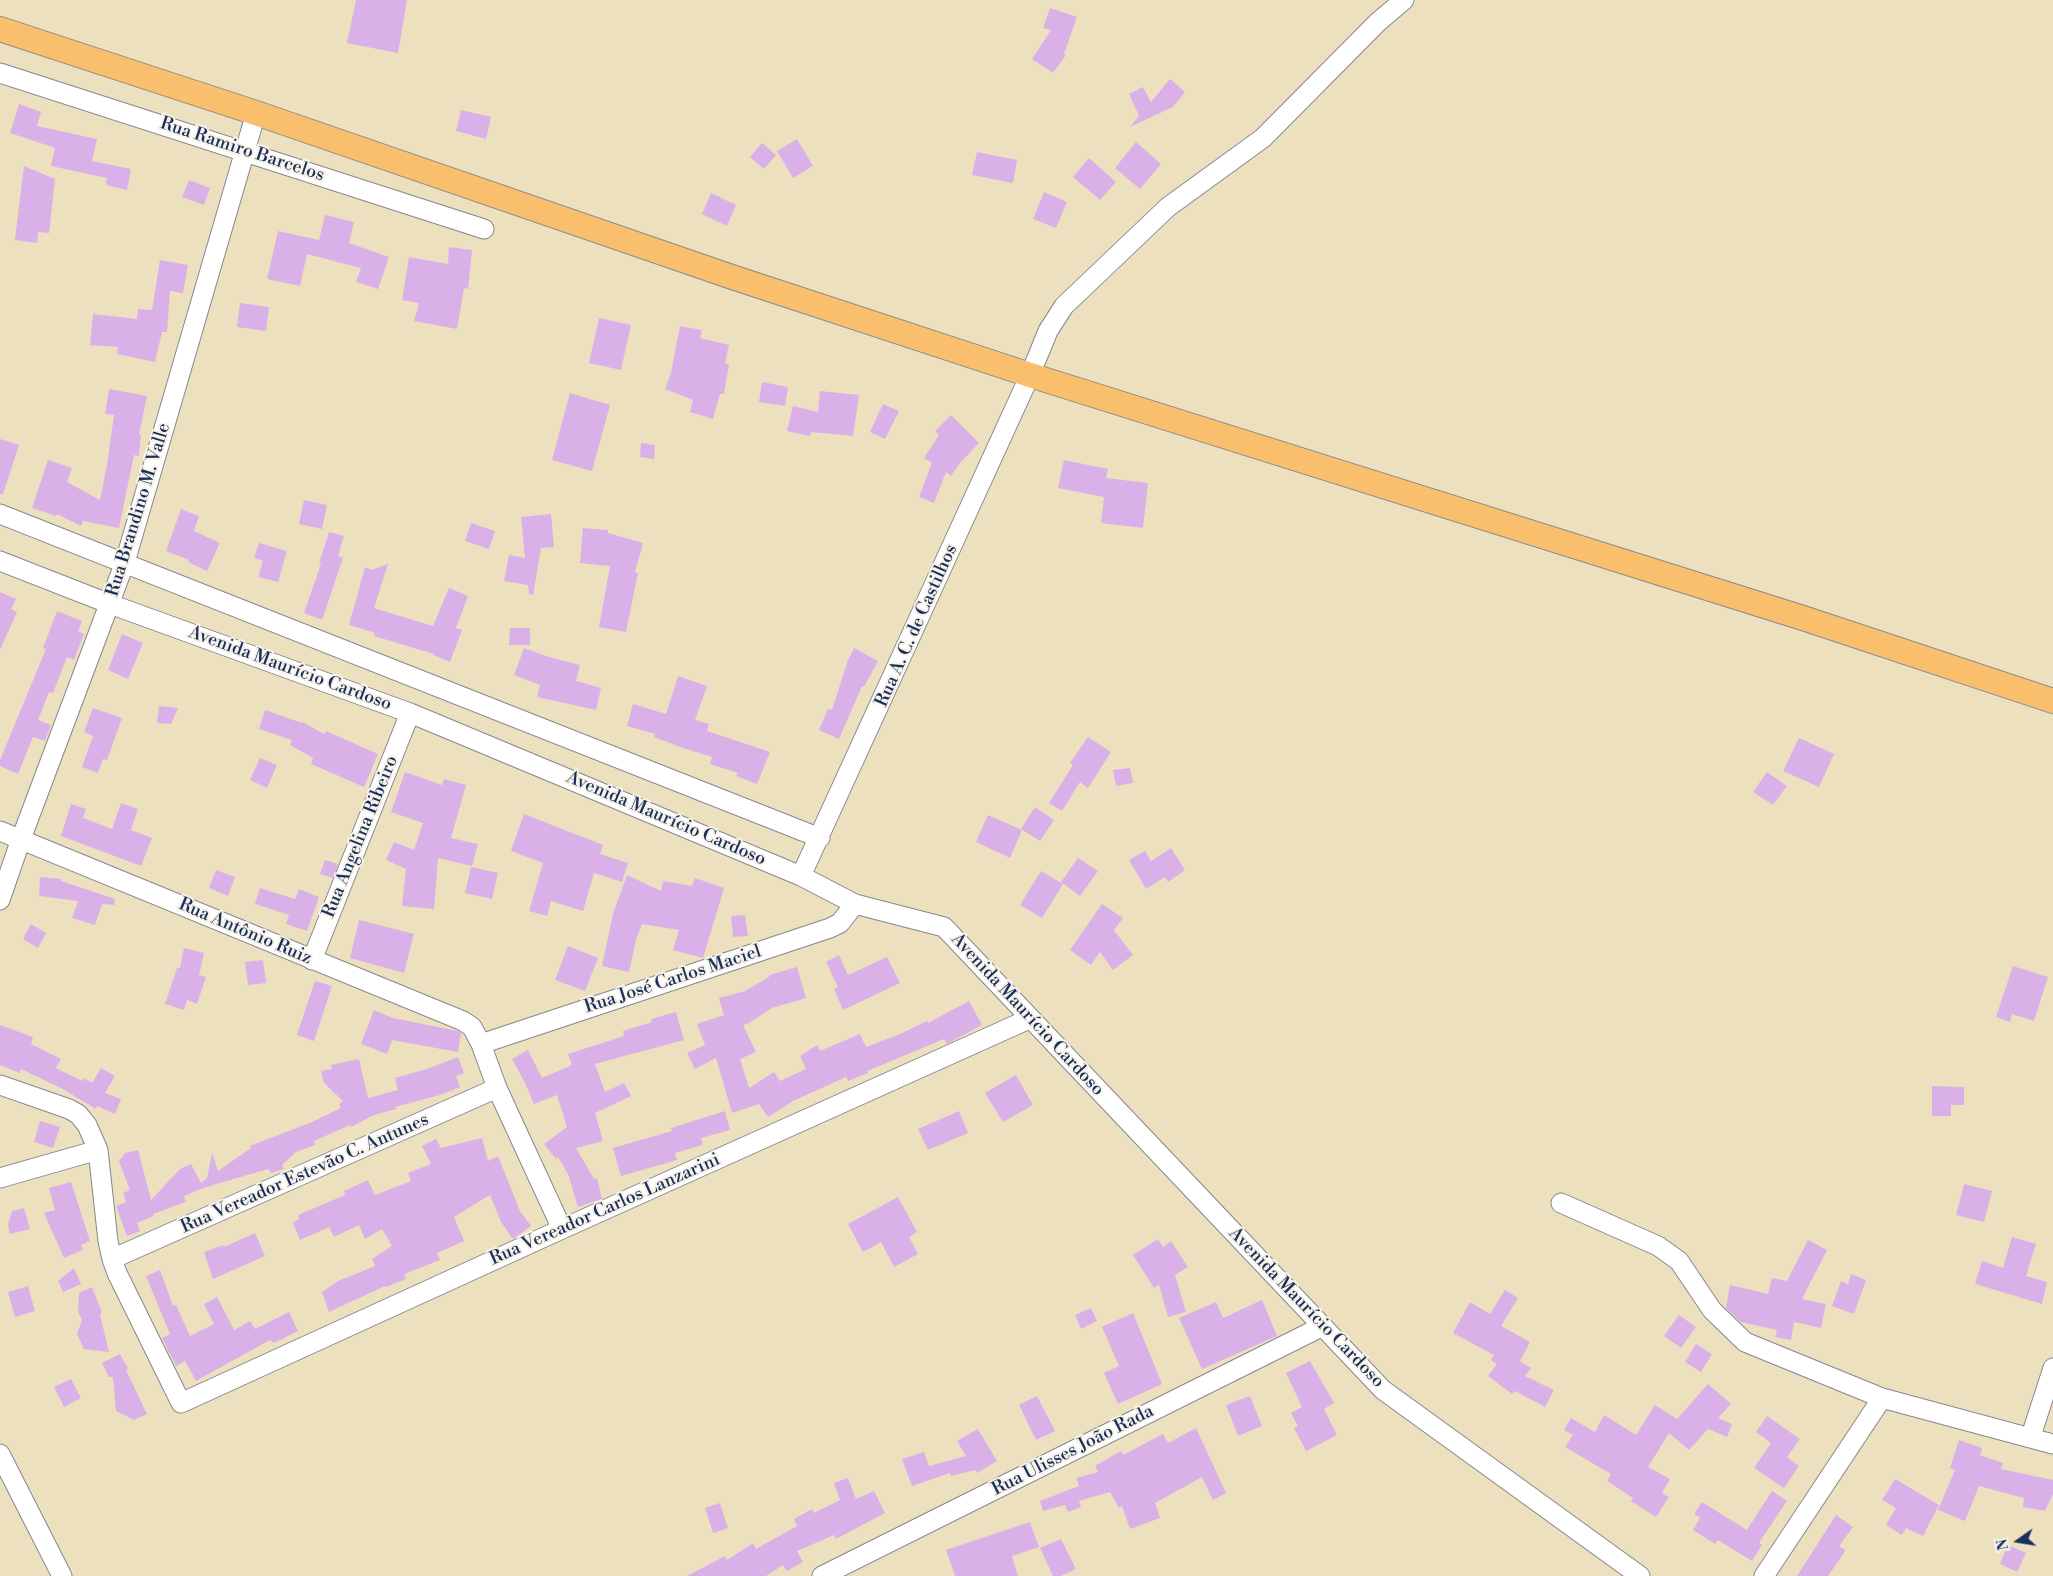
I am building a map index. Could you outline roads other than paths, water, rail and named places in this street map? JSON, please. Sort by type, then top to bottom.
[{"type":"main road","points":[[0,30],[256,113],[732,277],[1030,375],[1803,618],[2053,701]]},
{"type":"street","name":"Rua A. C. de Castilhos","points":[[801,876],[1030,375],[1048,330],[1064,306],[1168,207],[1264,138],[1378,22],[1404,0]]},
{"type":"street","name":"Rua Ramiro Barcelos","points":[[0,73],[484,228]]},
{"type":"street","name":"Rua Brandino M. Valle","points":[[0,900],[125,562],[256,113]]},
{"type":"street","name":"Avenida Maurício Cardoso","points":[[0,514],[820,838]]},
{"type":"street","name":"Avenida Maurício Cardoso","points":[[0,561],[110,604],[410,713],[801,876],[855,904],[944,927],[1029,1019],[1383,1390],[1640,1576]]},
{"type":"street","name":"Rua Angelina Ribeiro","points":[[312,960],[410,713]]},
{"type":"street","name":"Rua Antônio Ruiz","points":[[0,831],[463,1021],[472,1027],[562,1229]]},
{"type":"street","name":"Rua José Carlos Maciel","points":[[481,1044],[830,928],[840,923],[855,904]]},
{"type":"street","name":"Rua Vereador Carlos Lanzarini","points":[[112,1259],[121,1281],[182,1403],[562,1229],[1029,1019]]},
{"type":"street","points":[[0,1086],[69,1109],[78,1114],[87,1125],[98,1150],[108,1241],[112,1259]]},
{"type":"street","name":"Rua Vereador Estevão C. Antunes","points":[[112,1259],[498,1088]]},
{"type":"street","points":[[0,1178],[98,1150]]},
{"type":"street","points":[[1561,1203],[1658,1246],[1674,1258],[1692,1278],[1712,1310],[1745,1342],[1882,1398],[2031,1436],[2053,1444]]},
{"type":"street","name":"Rua Ulisses João Rada","points":[[822,1576],[1323,1326]]},
{"type":"street","points":[[2031,1436],[2053,1368]]},
{"type":"street","points":[[1764,1576],[1882,1398]]},
{"type":"street","points":[[0,1454],[62,1576]]}]
